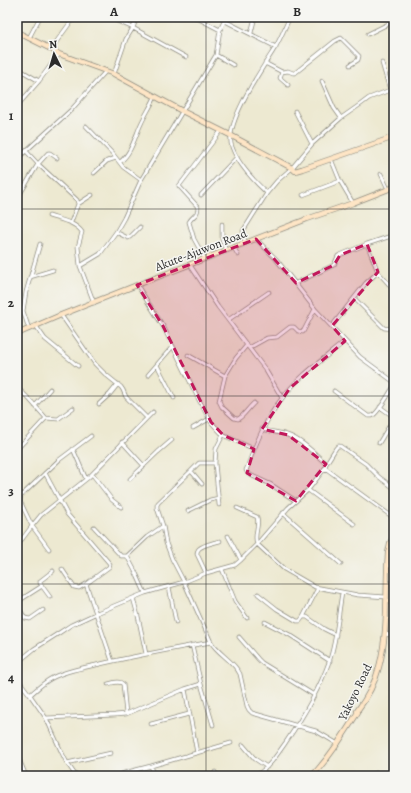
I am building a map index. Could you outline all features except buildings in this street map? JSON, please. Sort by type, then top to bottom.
[{"type":"main road","points":[[17,32],[59,54],[114,74],[292,168],[295,171],[394,137]]},
{"type":"main road","name":"Akute-Ajuwon Road","points":[[17,334],[137,285],[394,187]]},
{"type":"main road","name":"Yakoyo Road","points":[[312,776],[338,744],[358,712],[357,711],[365,700],[379,668],[385,634],[388,549],[394,536]]},
{"type":"street","points":[[29,38],[40,17]]},
{"type":"street","points":[[51,49],[70,23],[78,17]]},
{"type":"street","points":[[108,17],[133,28],[186,57]]},
{"type":"street","points":[[114,74],[126,40],[137,17]]},
{"type":"street","points":[[195,17],[220,30]]},
{"type":"street","points":[[80,266],[100,254],[116,232],[141,180],[216,55],[220,30],[226,17]]},
{"type":"street","points":[[251,33],[255,17]]},
{"type":"street","points":[[267,194],[251,177],[237,157],[231,146],[230,135],[236,117],[249,89],[276,46],[290,17]]},
{"type":"street","points":[[225,21],[276,46]]},
{"type":"street","points":[[368,34],[394,21]]},
{"type":"street","points":[[265,63],[282,72],[288,71],[293,73],[341,38],[360,56],[358,60],[350,65]]},
{"type":"street","points":[[17,106],[39,81],[59,54]]},
{"type":"street","points":[[216,55],[233,65]]},
{"type":"street","points":[[382,63],[390,90]]},
{"type":"street","points":[[17,68],[39,81]]},
{"type":"street","points":[[17,159],[71,110],[106,71]]},
{"type":"street","points":[[282,72],[280,78],[288,85]]},
{"type":"street","points":[[322,81],[334,108],[341,118]]},
{"type":"street","points":[[245,244],[243,231],[267,194],[277,181],[292,168],[312,144],[341,118],[369,98],[394,88]]},
{"type":"street","points":[[120,162],[129,151],[155,96]]},
{"type":"street","points":[[295,111],[312,144]]},
{"type":"street","points":[[86,126],[123,167],[141,180]]},
{"type":"street","points":[[205,259],[194,240],[189,225],[190,220],[197,214],[198,207],[179,186],[221,130]]},
{"type":"street","points":[[26,151],[77,200],[78,204]]},
{"type":"street","points":[[17,199],[38,164],[50,153],[57,158]]},
{"type":"street","points":[[201,195],[237,157]]},
{"type":"street","points":[[94,173],[107,161],[116,158]]},
{"type":"street","points":[[331,159],[340,181],[353,203]]},
{"type":"street","points":[[381,174],[388,189]]},
{"type":"street","points":[[303,195],[340,181]]},
{"type":"street","points":[[71,222],[78,204],[92,195]]},
{"type":"street","points":[[49,216],[71,222],[81,230],[82,232],[78,247],[80,266],[94,303]]},
{"type":"street","points":[[222,224],[222,239],[226,251]]},
{"type":"street","points":[[116,232],[128,238],[140,227]]},
{"type":"street","points":[[296,283],[334,265],[340,254],[394,235]]},
{"type":"street","points":[[256,239],[276,259],[315,309],[360,357],[394,382]]},
{"type":"street","points":[[29,329],[23,311],[26,292],[40,244]]},
{"type":"street","points":[[367,244],[378,272],[394,290]]},
{"type":"street","points":[[234,248],[238,255]]},
{"type":"street","points":[[190,265],[218,307],[265,369],[282,398]]},
{"type":"street","points":[[30,277],[53,270]]},
{"type":"street","points":[[332,326],[366,283],[378,272]]},
{"type":"street","points":[[137,285],[163,326],[198,400],[209,419],[223,435],[254,449]]},
{"type":"street","points":[[228,320],[269,292]]},
{"type":"street","points":[[354,298],[384,328],[394,329]]},
{"type":"street","points":[[17,306],[23,311]]},
{"type":"street","points":[[254,403],[239,418],[234,418],[222,407],[219,401],[225,376],[236,358],[248,347],[267,338],[277,337],[290,327],[294,327],[298,331],[303,332],[315,309]]},
{"type":"street","points":[[61,315],[95,364],[118,384],[126,397],[147,418]]},
{"type":"street","points":[[36,326],[44,339],[78,366]]},
{"type":"street","points":[[296,501],[270,484],[246,473],[247,468],[262,429],[282,398],[304,375],[345,341]]},
{"type":"street","points":[[148,375],[173,346]]},
{"type":"street","points":[[188,355],[225,376]]},
{"type":"street","points":[[157,365],[174,398]]},
{"type":"street","points":[[99,404],[118,384]]},
{"type":"street","points":[[17,386],[46,418],[58,419],[72,408]]},
{"type":"street","points":[[334,390],[368,416],[373,415],[380,407],[394,386]]},
{"type":"street","points":[[35,406],[50,389]]},
{"type":"street","points":[[379,442],[394,418],[380,407]]},
{"type":"street","points":[[17,545],[42,515],[92,474],[153,412]]},
{"type":"street","points":[[17,452],[18,445],[46,418]]},
{"type":"street","points":[[193,428],[209,419]]},
{"type":"street","points":[[262,429],[288,435],[316,453],[326,464]]},
{"type":"street","points":[[220,505],[215,463],[216,449],[223,435]]},
{"type":"street","points":[[49,549],[32,526],[20,501],[21,496],[59,460],[91,436]]},
{"type":"street","points":[[130,479],[172,440]]},
{"type":"street","points":[[122,442],[144,466]]},
{"type":"street","points":[[17,663],[34,649],[71,625],[97,613],[145,593],[222,569],[241,560],[283,513],[308,490],[325,468],[338,446],[366,464],[379,478],[394,488]]},
{"type":"street","points":[[74,449],[86,479]]},
{"type":"street","points":[[215,463],[199,463],[157,505],[166,543],[172,559],[211,642],[240,674],[249,710],[252,713],[297,725],[316,732],[338,744]]},
{"type":"street","points":[[325,468],[394,518]]},
{"type":"street","points":[[191,471],[202,484]]},
{"type":"street","points":[[45,473],[68,514],[110,564],[109,567],[79,588],[74,587],[62,570]]},
{"type":"street","points":[[92,474],[112,500],[121,507]]},
{"type":"street","points":[[308,490],[354,524]]},
{"type":"street","points":[[188,511],[210,500],[219,498]]},
{"type":"street","points":[[237,508],[257,517],[258,524],[255,539],[256,544],[284,569],[318,588],[358,596],[386,597]]},
{"type":"street","points":[[283,513],[340,564]]},
{"type":"street","points":[[94,527],[121,556],[127,556],[147,537],[163,526]]},
{"type":"street","points":[[228,536],[241,560]]},
{"type":"street","points":[[206,573],[197,551],[198,549],[220,541]]},
{"type":"street","points":[[127,556],[145,593]]},
{"type":"street","points":[[387,564],[394,568]]},
{"type":"street","points":[[222,569],[235,601],[247,618]]},
{"type":"street","points":[[50,597],[40,581],[53,571]]},
{"type":"street","points":[[86,584],[112,661]]},
{"type":"street","points":[[17,602],[42,586]]},
{"type":"street","points":[[168,587],[176,622]]},
{"type":"street","points":[[258,594],[277,609],[297,621],[300,621],[318,588]]},
{"type":"street","points":[[256,776],[267,767],[297,725],[314,695],[330,661],[336,635],[342,593]]},
{"type":"street","points":[[133,598],[146,654]]},
{"type":"street","points":[[17,605],[25,618],[28,619],[43,610]]},
{"type":"street","points":[[303,617],[307,617],[324,629],[336,635]]},
{"type":"street","points":[[265,622],[290,635],[330,661]]},
{"type":"street","points":[[385,634],[394,636]]},
{"type":"street","points":[[239,637],[262,663],[314,695]]},
{"type":"street","points":[[30,695],[53,677],[74,670],[146,654],[211,642]]},
{"type":"street","points":[[192,646],[213,725]]},
{"type":"street","points":[[17,678],[46,718],[60,751],[76,776]]},
{"type":"street","points":[[108,684],[118,682],[123,684],[126,714]]},
{"type":"street","points":[[46,718],[126,714],[185,689],[201,684]]},
{"type":"street","points":[[185,689],[197,753]]},
{"type":"street","points":[[151,724],[189,714]]},
{"type":"street","points":[[118,776],[231,743]]},
{"type":"street","points":[[243,745],[255,759],[267,767]]},
{"type":"street","points":[[67,763],[111,753]]},
{"type":"street","points":[[17,754],[26,776]]},
{"type":"street","points":[[152,766],[154,776]]},
{"type":"street","points":[[369,776],[376,773]]},
{"type":"highlighted area","points":[[256,239],[296,283],[334,265],[340,255],[367,244],[378,272],[332,326],[345,341],[290,388],[262,429],[288,435],[326,464],[296,501],[247,473],[254,449],[223,435],[211,422],[163,326],[137,285]]}]
